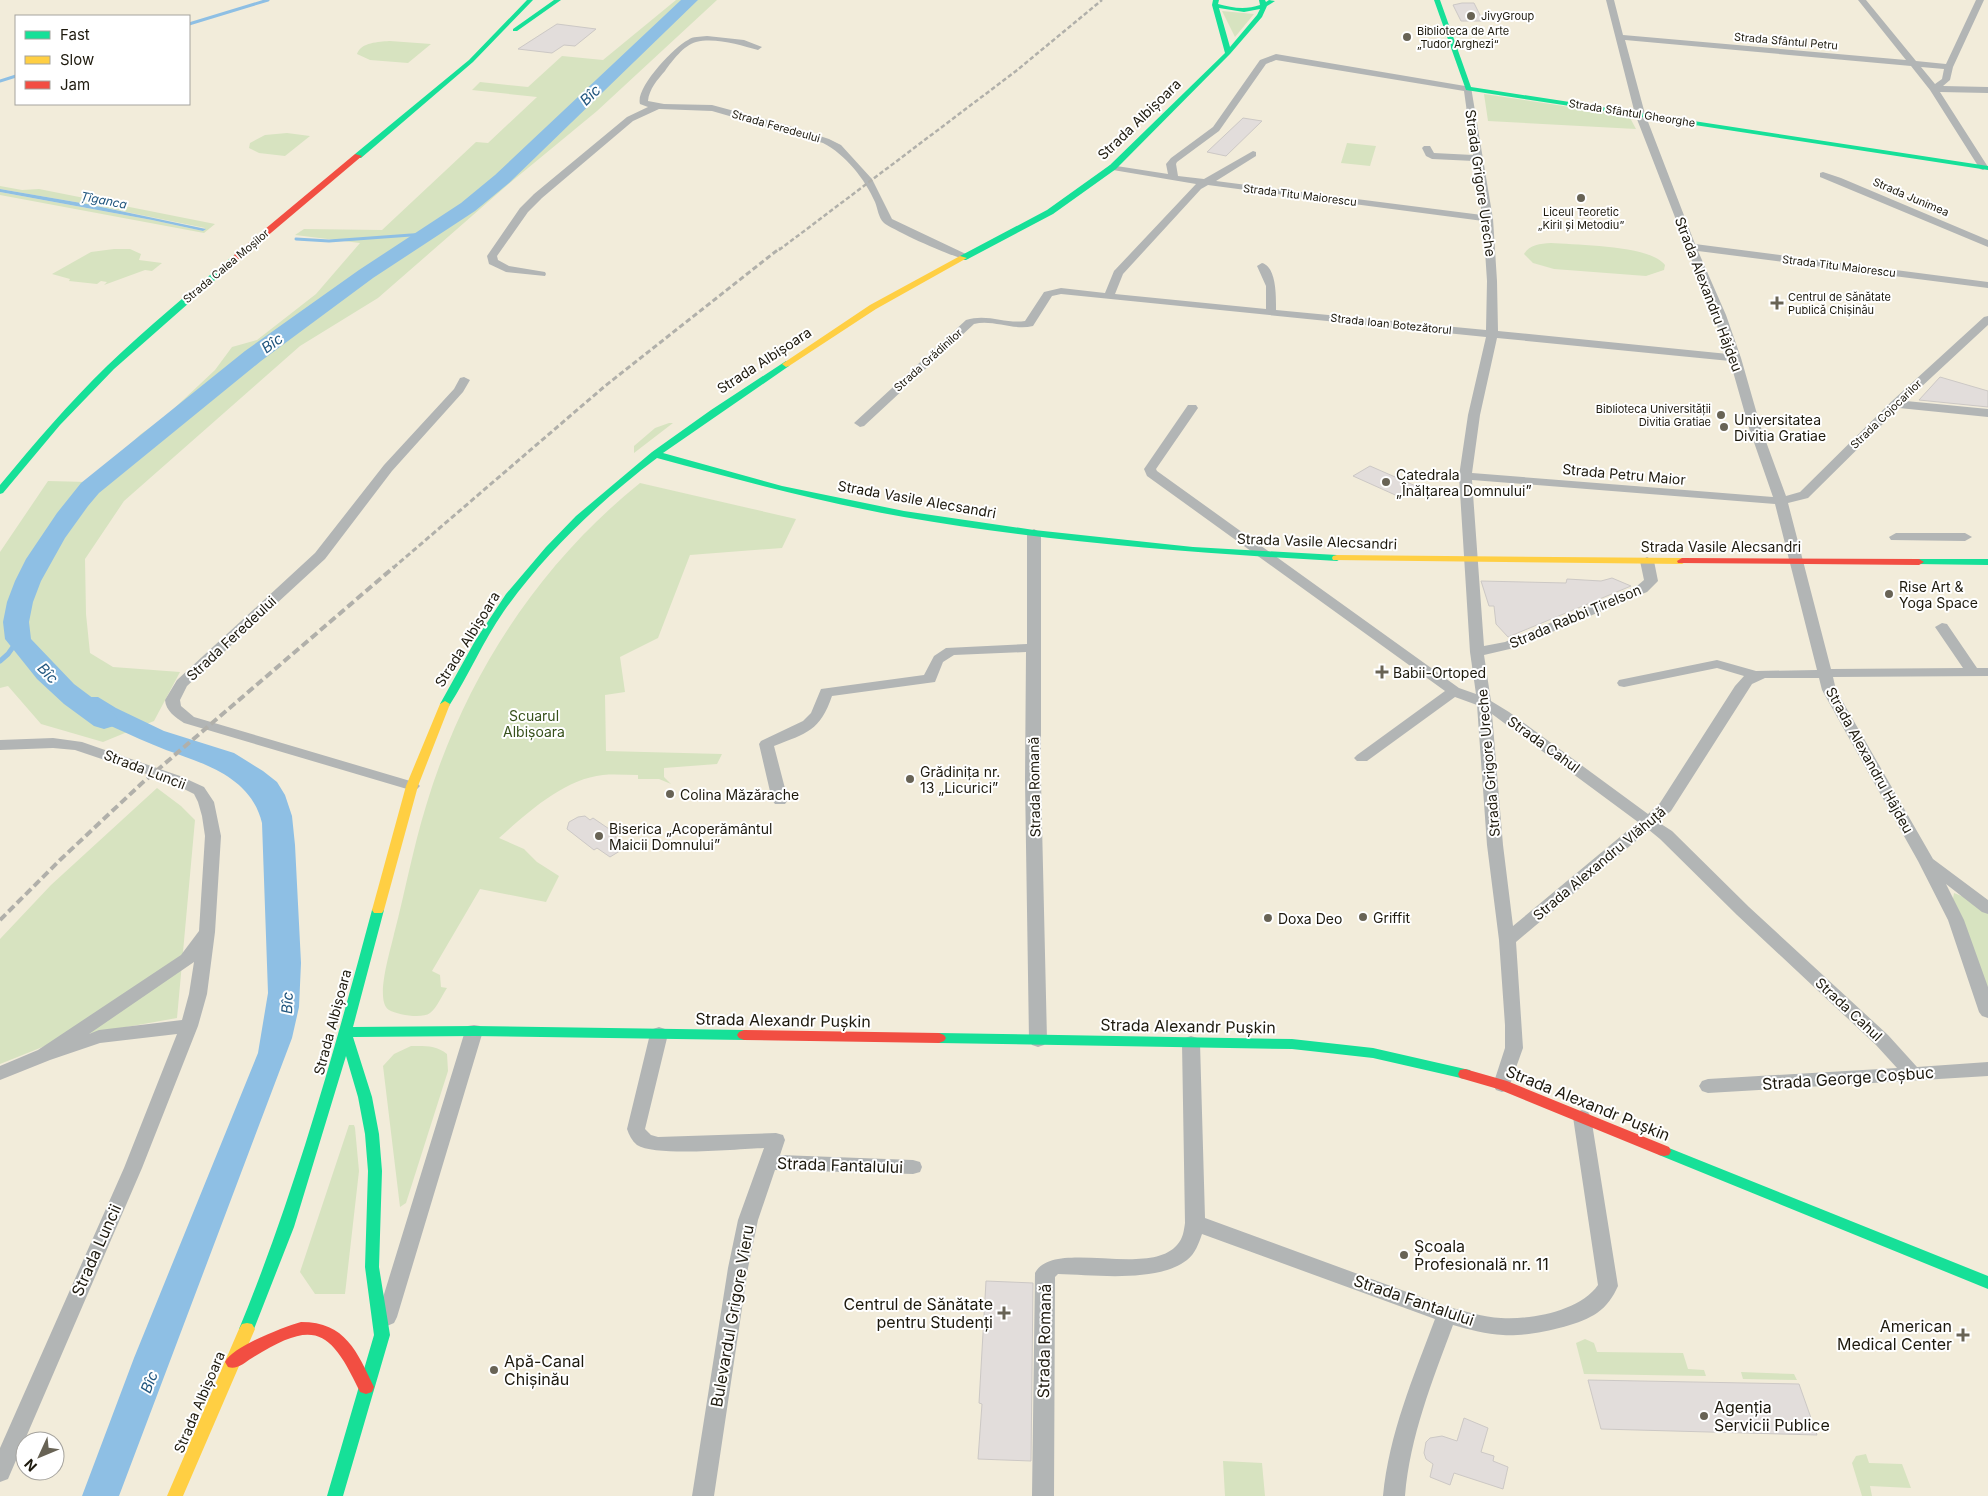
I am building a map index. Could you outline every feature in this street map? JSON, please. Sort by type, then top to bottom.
[{"type":"main road","name":"Strada Calea Moșilor","points":[[471,61],[530,0]]},
{"type":"main road","name":"Strada Calea Moșilor","points":[[0,491],[44,438],[94,384],[185,301],[471,61],[558,0]]},
{"type":"main road","points":[[1215,2],[1237,11],[1252,11],[1274,0]]},
{"type":"main road","name":"Strada Grigore Ureche","points":[[1436,0],[1468,89]]},
{"type":"main road","points":[[1215,2],[1228,53]]},
{"type":"main road","name":"Strada Albișoara","points":[[175,1496],[233,1362],[280,1246],[316,1139],[412,786],[445,703],[492,623],[520,583],[551,547],[603,496],[655,454],[712,412],[873,307],[1050,212],[1113,166],[1228,53],[1260,16],[1263,4]]},
{"type":"main road","name":"Strada Sfântul Gheorghe","points":[[1468,89],[1986,167]]},
{"type":"main road","name":"Strada Vasile Alecsandri","points":[[655,454],[774,487],[914,516],[1034,534],[1132,545],[1264,555],[1359,559],[1988,562]]},
{"type":"main road","name":"Strada Alexandr Pușkin","points":[[345,1032],[474,1031],[1292,1044],[1380,1053],[1436,1065],[1502,1085],[1988,1284]]},
{"type":"main road","points":[[335,1496],[382,1335],[372,1267],[375,1172],[372,1134],[365,1097],[345,1032]]},
{"type":"main road","points":[[233,1362],[277,1336],[295,1330],[314,1327],[332,1332],[346,1345],[357,1363],[366,1387]]},
{"type":"street","name":"Strada Alexandru Hâjdeu","points":[[1610,0],[1640,114],[1691,247],[1720,315],[1735,358],[1754,428],[1781,501],[1829,690],[1926,861],[1956,920],[1988,1012]]},
{"type":"street","points":[[1862,0],[1934,90],[1986,167]]},
{"type":"street","points":[[1934,90],[1946,80],[1948,67],[1980,0]]},
{"type":"street","name":"Strada Sfântul Petru","points":[[1620,37],[1948,67]]},
{"type":"street","points":[[656,107],[645,104],[642,99],[643,94],[653,79],[688,42],[708,40],[748,44],[758,47]]},
{"type":"street","name":"Strada Sfântul Gheorghe","points":[[1174,178],[1171,164],[1174,160],[1216,129],[1265,60],[1276,57],[1468,89]]},
{"type":"street","name":"Strada Grigore Ureche","points":[[1468,89],[1488,219],[1492,281],[1492,334],[1474,415],[1465,476],[1472,560],[1476,652],[1484,703],[1495,845],[1507,940],[1514,1024],[1514,1048],[1502,1085]]},
{"type":"street","points":[[1934,90],[1988,90]]},
{"type":"street","name":"Strada Feredeului","points":[[541,274],[506,269],[493,262],[492,256],[524,210],[538,196],[630,119],[656,107],[695,106],[712,108],[826,141],[847,155],[869,181],[888,221],[964,258]]},
{"type":"street","points":[[1427,148],[1432,156],[1479,158]]},
{"type":"street","points":[[1109,297],[1118,273],[1198,187],[1253,154]]},
{"type":"street","name":"Strada Titu Maiorescu","points":[[1113,166],[1174,178],[1488,219]]},
{"type":"street","name":"Strada Junimea","points":[[1823,176],[1838,180],[1988,244]]},
{"type":"street","name":"Strada Titu Maiorescu","points":[[1691,247],[1988,285]]},
{"type":"street","points":[[1262,266],[1271,286],[1271,312]]},
{"type":"street","name":"Strada Ioan Botezătorul","points":[[1048,294],[1061,291],[1735,358]]},
{"type":"street","name":"Strada Grădinilor","points":[[860,423],[970,322],[980,320],[1014,326],[1029,324],[1048,294]]},
{"type":"street","name":"Strada Cojocarilor","points":[[1781,501],[1804,495],[1896,404],[1988,319]]},
{"type":"street","name":"Strada Feredeului","points":[[412,786],[189,720],[176,711],[172,703],[173,694],[182,683],[320,556],[388,468],[459,390],[464,380]]},
{"type":"street","points":[[1896,404],[1988,413]]},
{"type":"street","name":"Strada Cahul","points":[[1192,408],[1150,469],[1151,473],[1454,691],[1484,703],[1504,715],[1651,822],[1743,911],[1882,1040],[1913,1074]]},
{"type":"street","name":"Strada Petru Maior","points":[[1465,476],[1781,501]]},
{"type":"street","name":"Strada Romană","points":[[1034,534],[1033,648],[1038,1040]]},
{"type":"street","points":[[1896,537],[1965,537]]},
{"type":"street","name":"Strada Rabbi Țirelson","points":[[1476,652],[1509,645],[1636,592],[1648,585],[1650,581],[1646,561]]},
{"type":"street","points":[[1942,627],[1980,672]]},
{"type":"street","points":[[780,800],[766,744],[803,728],[815,719],[826,692],[930,679],[936,660],[941,655],[951,651],[1033,648]]},
{"type":"street","points":[[1624,683],[1717,664],[1755,676],[1811,676],[1824,673],[1980,672]]},
{"type":"street","name":"Strada Alexandru Vlăhuță","points":[[1507,940],[1651,822],[1666,807],[1742,686],[1755,676]]},
{"type":"street","points":[[1362,758],[1454,691]]},
{"type":"street","name":"Strada Luncii","points":[[0,745],[53,743],[77,745],[175,779],[199,791],[208,809],[213,836],[207,932],[198,994],[189,1026],[132,1168],[0,1472]]},
{"type":"street","name":"Strada Alexandru Hâjdeu","points":[[1926,861],[1988,908]]},
{"type":"street","points":[[44,1055],[187,958],[207,932]]},
{"type":"street","points":[[0,1073],[44,1055],[100,1037],[189,1026]]},
{"type":"street","points":[[382,1335],[474,1031]]},
{"type":"street","name":"Strada Fantalului","points":[[659,1034],[636,1129],[640,1138],[646,1142],[658,1144],[776,1140]]},
{"type":"street","name":"Strada Romană","points":[[1043,1496],[1045,1273],[1055,1266],[1150,1266],[1172,1261],[1186,1249],[1195,1223],[1191,1042]]},
{"type":"street","name":"Strada George Coșbuc","points":[[1708,1086],[1988,1069]]},
{"type":"street","name":"Strada Fantalului","points":[[1195,1223],[1448,1314],[1484,1324],[1508,1327],[1530,1325],[1586,1310],[1604,1295],[1608,1286],[1582,1117]]},
{"type":"street","name":"Bulevardul Grigore Vieru","points":[[703,1496],[738,1268],[748,1220],[776,1140]]},
{"type":"street","name":"Strada Fantalului","points":[[767,1162],[913,1167]]},
{"type":"street","points":[[1394,1496],[1399,1455],[1406,1427],[1448,1314]]},
{"type":"green space","points":[[676,0],[717,0],[597,111],[511,182],[378,298],[300,346],[124,501],[85,559],[86,614],[90,653],[113,667],[180,672],[154,721],[103,742],[41,724],[8,686],[0,688],[0,552],[48,481],[88,482],[141,434],[166,416],[215,370],[232,347],[257,340],[316,294],[360,243],[295,235],[304,229],[382,230],[476,142],[488,143],[537,97],[472,90],[480,82],[528,87],[562,56],[603,60]]},
{"type":"green space","points":[[1222,11],[1254,14],[1235,37]]},
{"type":"green space","points":[[389,41],[431,44],[408,63],[370,60],[357,54],[366,45]]},
{"type":"green space","points":[[1484,94],[1629,116],[1636,129],[1488,121]]},
{"type":"green space","points":[[287,133],[310,136],[285,156],[259,153],[249,148],[250,143],[265,135]]},
{"type":"green space","points":[[1347,143],[1376,146],[1370,166],[1341,163]]},
{"type":"green space","points":[[0,186],[22,190],[39,189],[215,224],[204,233],[0,195],[0,192],[203,231],[205,228],[87,204],[0,189]]},
{"type":"green space","points":[[1551,243],[1612,247],[1645,253],[1657,258],[1665,265],[1664,270],[1646,276],[1554,269],[1533,263],[1524,254],[1532,246]]},
{"type":"green space","points":[[130,249],[141,254],[139,260],[162,263],[152,271],[145,270],[104,285],[107,282],[101,281],[97,284],[69,281],[70,279],[52,274],[91,252]]},
{"type":"green space","points":[[673,423],[634,453],[634,446],[655,428]]},
{"type":"green space","name":"Scuarul Albișoara","points":[[640,483],[796,519],[782,548],[690,555],[658,638],[620,657],[625,692],[605,695],[606,751],[722,754],[717,764],[664,768],[664,777],[671,784],[659,779],[638,779],[638,775],[603,775],[574,783],[534,808],[499,838],[524,849],[537,862],[559,876],[546,902],[480,889],[432,971],[440,975],[441,987],[447,988],[435,1008],[430,1013],[421,1016],[393,1012],[385,1005],[383,996],[387,962],[426,806],[442,759],[461,714],[483,670],[537,588],[568,551]]},
{"type":"green space","points":[[157,788],[181,806],[195,820],[177,1018],[65,1038],[0,1064],[0,939],[51,885]]},
{"type":"green space","points":[[1954,893],[1974,901],[1988,912],[1988,988],[1952,904]]},
{"type":"green space","points":[[411,1046],[430,1047],[443,1051],[447,1054],[448,1071],[406,1203],[400,1207],[383,1066],[394,1054]]},
{"type":"green space","points":[[349,1125],[354,1125],[355,1128],[359,1171],[345,1294],[315,1294],[300,1272]]},
{"type":"green space","points":[[1585,1339],[1594,1343],[1597,1352],[1683,1353],[1688,1369],[1704,1370],[1706,1376],[1584,1374],[1576,1343]]},
{"type":"green space","points":[[1741,1372],[1794,1374],[1797,1380],[1743,1379]]},
{"type":"green space","points":[[1866,1454],[1869,1463],[1902,1464],[1911,1488],[1870,1486],[1872,1496],[1862,1496],[1852,1463],[1856,1456]]},
{"type":"green space","points":[[1223,1461],[1262,1463],[1265,1496],[1225,1496]]},
{"type":"water","points":[[0,189],[87,204],[206,229],[203,231],[0,192]]},
{"type":"water","points":[[71,697],[98,697],[116,708],[164,731],[234,753],[263,771],[277,782],[285,795],[292,816],[295,845],[301,963],[299,1007],[292,1038],[119,1496],[82,1496],[134,1358],[258,1053],[268,993],[262,823],[256,807],[248,794],[224,774],[94,719],[84,713]]},
{"type":"building","points":[[1474,3],[1483,21],[1461,21],[1453,5]]},
{"type":"building","points":[[557,24],[596,29],[575,46],[564,45],[552,53],[518,49]]},
{"type":"building","points":[[1243,118],[1262,121],[1226,156],[1207,152]]},
{"type":"building","points":[[1940,377],[1988,391],[1988,407],[1919,400]]},
{"type":"building","name":"Catedrala „Înălțarea Domnului”","points":[[1370,466],[1418,487],[1402,498],[1353,476]]},
{"type":"building","points":[[1612,578],[1631,586],[1508,637],[1496,624],[1494,606],[1489,606],[1481,581],[1566,583],[1567,579],[1601,581]]},
{"type":"building","name":"Biserica „Acoperământul Maicii Domnului”","points":[[585,816],[590,820],[593,818],[618,835],[615,837],[628,846],[610,857],[597,848],[594,850],[567,829],[569,822],[578,817]]},
{"type":"building","points":[[986,1281],[1033,1283],[1031,1461],[978,1459],[982,1404],[979,1403]]},
{"type":"building","name":"Agenția Servicii Publice","points":[[1588,1380],[1799,1384],[1817,1435],[1601,1429]]},
{"type":"building","points":[[1464,1418],[1488,1428],[1481,1452],[1494,1456],[1493,1461],[1508,1467],[1503,1489],[1454,1473],[1450,1485],[1430,1477],[1433,1464],[1426,1459],[1424,1453],[1426,1442],[1430,1438],[1442,1436],[1457,1441]]},
{"type":"waterway","points":[[190,24],[268,0]]},
{"type":"waterway","name":"Bîc","points":[[104,720],[55,682],[38,664],[19,641],[16,622],[20,602],[39,559],[79,501],[90,488],[253,356],[366,274],[468,207],[502,179],[690,0]]},
{"type":"waterway","points":[[0,81],[15,76]]},
{"type":"waterway","name":"Țîganca","points":[[296,239],[329,241],[425,234]]},
{"type":"waterway","points":[[0,661],[8,654],[18,640]]},
{"type":"railway","points":[[779,250],[1016,71],[1102,0]]},
{"type":"railway","points":[[393,568],[605,386],[780,248]]},
{"type":"railway","points":[[0,920],[60,860],[141,784],[394,567]]},
{"type":"traffic: fast","points":[[358,156],[471,61],[530,0]]},
{"type":"traffic: fast","points":[[515,30],[558,0]]},
{"type":"traffic: fast","points":[[1216,0],[1215,5],[1228,53]]},
{"type":"traffic: fast","points":[[963,258],[1050,212],[1113,167],[1228,53],[1260,16],[1264,7],[1262,0]]},
{"type":"traffic: fast","points":[[1437,0],[1468,89],[1988,168]]},
{"type":"traffic: fast","points":[[1215,5],[1244,10],[1258,8],[1272,1]]},
{"type":"traffic: fast","points":[[0,491],[57,423],[111,367],[237,257]]},
{"type":"traffic: fast","points":[[445,704],[480,641],[510,596],[549,549],[580,518],[645,462],[714,412],[786,364]]},
{"type":"traffic: fast","points":[[655,454],[781,489],[904,514],[1034,533],[1193,550],[1337,558]]},
{"type":"traffic: fast","points":[[1919,562],[1988,562]]},
{"type":"traffic: fast","points":[[247,1329],[287,1227],[304,1175],[378,910]]},
{"type":"traffic: fast","points":[[345,1032],[474,1031],[744,1035]]},
{"type":"traffic: fast","points":[[335,1496],[382,1335],[372,1267],[375,1171],[372,1134],[365,1097],[345,1032]]},
{"type":"traffic: fast","points":[[939,1038],[1292,1044],[1373,1053],[1465,1074]]},
{"type":"traffic: fast","points":[[1664,1151],[1988,1283]]},
{"type":"traffic: slow","points":[[786,364],[873,307],[963,258]]},
{"type":"traffic: slow","points":[[1337,558],[1682,561]]},
{"type":"traffic: slow","points":[[378,910],[412,786],[445,704]]},
{"type":"traffic: slow","points":[[175,1496],[247,1329]]},
{"type":"traffic: jam","points":[[237,257],[358,156]]},
{"type":"traffic: jam","points":[[1682,561],[1919,562]]},
{"type":"traffic: jam","points":[[744,1035],[939,1038]]},
{"type":"traffic: jam","points":[[1465,1074],[1502,1085],[1664,1151]]},
{"type":"traffic: jam","points":[[233,1362],[272,1339],[287,1333],[301,1329],[316,1329],[329,1333],[341,1343],[352,1359],[366,1387]]},
{"type":"place","name":"JivyGroup","points":[[1471,16]]},
{"type":"place","name":"Biblioteca de Arte „Tudor Arghezi“","points":[[1407,37]]},
{"type":"place","name":"Liceul Teoretic „Kiril și Metodiu”","points":[[1581,198]]},
{"type":"place","name":"Centrul de Sănătate Publică Chișinău","points":[[1777,303]]},
{"type":"place","name":"Biblioteca Universității Divitia Gratiae","points":[[1721,415]]},
{"type":"place","name":"Universitatea Divitia Gratiae","points":[[1724,427]]},
{"type":"place","name":"Catedrala „Înălțarea Domnului”","points":[[1386,482]]},
{"type":"place","name":"Rise Art & Yoga Space","points":[[1889,594]]},
{"type":"place","name":"Babii-Ortoped","points":[[1382,672]]},
{"type":"place","name":"Grădinița nr. 13 „Licurici”","points":[[910,779]]},
{"type":"place","name":"Colina Măzărache","points":[[670,794]]},
{"type":"place","name":"Biserica „Acoperământul Maicii Domnului”","points":[[599,836]]},
{"type":"place","name":"Griffit","points":[[1363,917]]},
{"type":"place","name":"Doxa Deo","points":[[1268,918]]},
{"type":"place","name":"Școala Profesională nr. 11","points":[[1404,1255]]},
{"type":"place","name":"Centrul de Sănătate pentru Studenți","points":[[1004,1313]]},
{"type":"place","name":"American Medical Center","points":[[1963,1335]]},
{"type":"place","name":"Apă-Canal Chișinău","points":[[494,1370]]},
{"type":"place","name":"Agenția Servicii Publice","points":[[1704,1416]]}]
